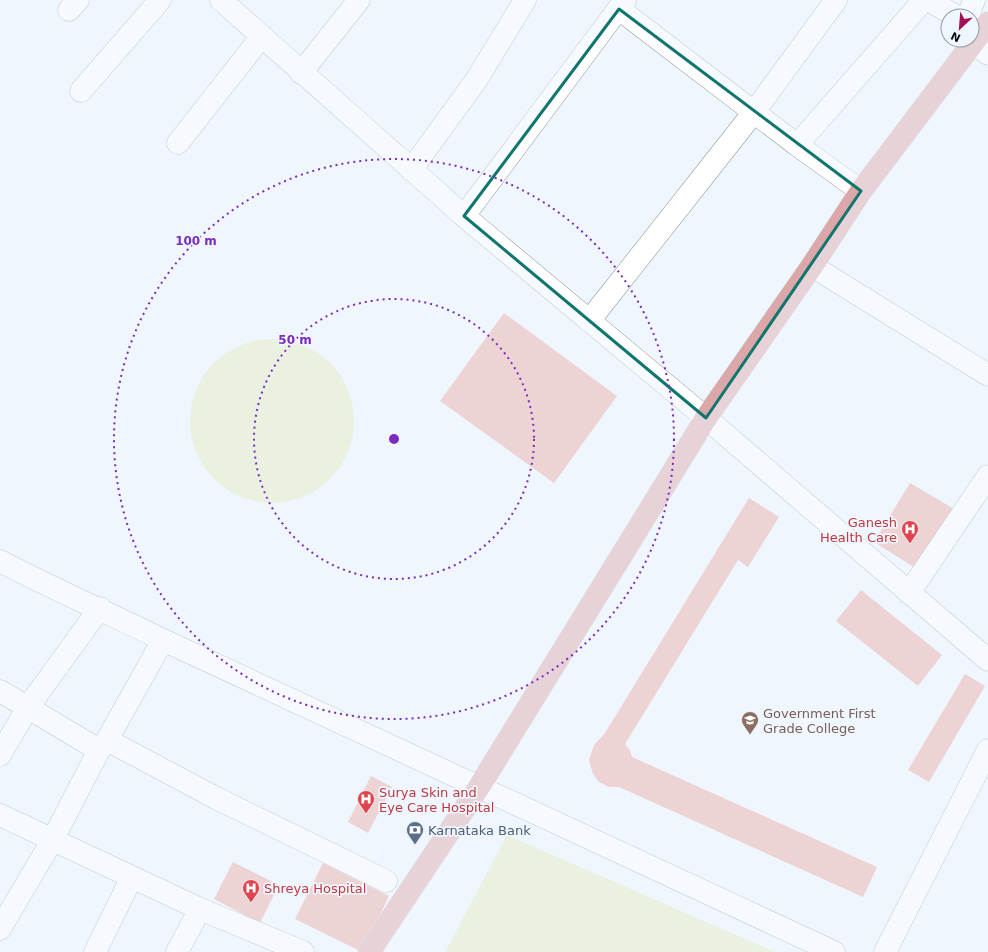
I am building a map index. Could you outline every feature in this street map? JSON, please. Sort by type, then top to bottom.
[{"type":"main road","points":[[369,952],[479,788],[706,418],[812,266],[861,191],[966,48]]},
{"type":"street","points":[[81,91],[160,0]]},
{"type":"street","points":[[221,0],[301,73],[464,216],[706,418],[988,660]]},
{"type":"street","points":[[301,73],[359,0]]},
{"type":"street","points":[[411,170],[477,79],[525,0]]},
{"type":"street","points":[[589,321],[754,112],[836,0]]},
{"type":"street","points":[[797,144],[924,0]]},
{"type":"street","points":[[928,0],[942,8]]},
{"type":"street","points":[[464,216],[622,4],[754,112],[861,191]]},
{"type":"street","points":[[178,143],[262,36]]},
{"type":"street","points":[[812,266],[988,375]]},
{"type":"street","points":[[909,593],[988,476]]},
{"type":"street","points":[[0,561],[44,584],[100,608],[163,640],[834,952]]},
{"type":"street","points":[[0,755],[28,707],[100,608]]},
{"type":"street","points":[[0,929],[163,640]]},
{"type":"street","points":[[0,691],[103,745],[386,881]]},
{"type":"street","points":[[885,952],[988,750]]},
{"type":"street","points":[[0,815],[200,909],[303,952]]},
{"type":"street","points":[[95,952],[132,877]]},
{"type":"street","points":[[177,952],[200,909]]},
{"type":"highlighted area","points":[[619,9],[861,191],[706,418],[464,216]]},
{"type":"green space","points":[[264,339],[280,339],[296,342],[311,348],[324,357],[336,369],[345,382],[351,397],[354,421],[353,437],[345,460],[336,473],[324,485],[311,494],[296,500],[280,503],[264,503],[248,500],[233,494],[220,485],[208,473],[199,460],[193,445],[190,429],[190,413],[193,397],[199,382],[208,369],[220,357],[233,348],[248,342]]},
{"type":"green space","points":[[507,835],[775,952],[445,952]]},
{"type":"building","points":[[504,313],[617,396],[554,483],[440,401]]},
{"type":"building","points":[[910,483],[954,509],[917,569],[874,542]]},
{"type":"building","points":[[749,498],[779,517],[748,567],[738,560],[625,744],[630,750],[632,757],[877,867],[863,897],[619,787],[609,787],[599,782],[593,774],[589,760],[594,745],[605,733]]},
{"type":"building","points":[[861,590],[942,655],[918,686],[836,621]]},
{"type":"building","points":[[965,674],[985,686],[929,782],[908,770]]},
{"type":"building","points":[[371,776],[392,787],[368,833],[348,822]]},
{"type":"building","points":[[233,862],[279,885],[260,923],[214,899]]},
{"type":"building","points":[[323,863],[389,896],[362,952],[295,919]]},
{"type":"place","name":"Ganesh Health Care","points":[[910,544]]},
{"type":"place","name":"Government First Grade College","points":[[750,735]]},
{"type":"place","name":"Surya Skin and Eye Care Hospital","points":[[366,814]]},
{"type":"place","name":"Karnataka Bank","points":[[415,845]]},
{"type":"place","name":"Shreya Hospital","points":[[251,903]]}]
